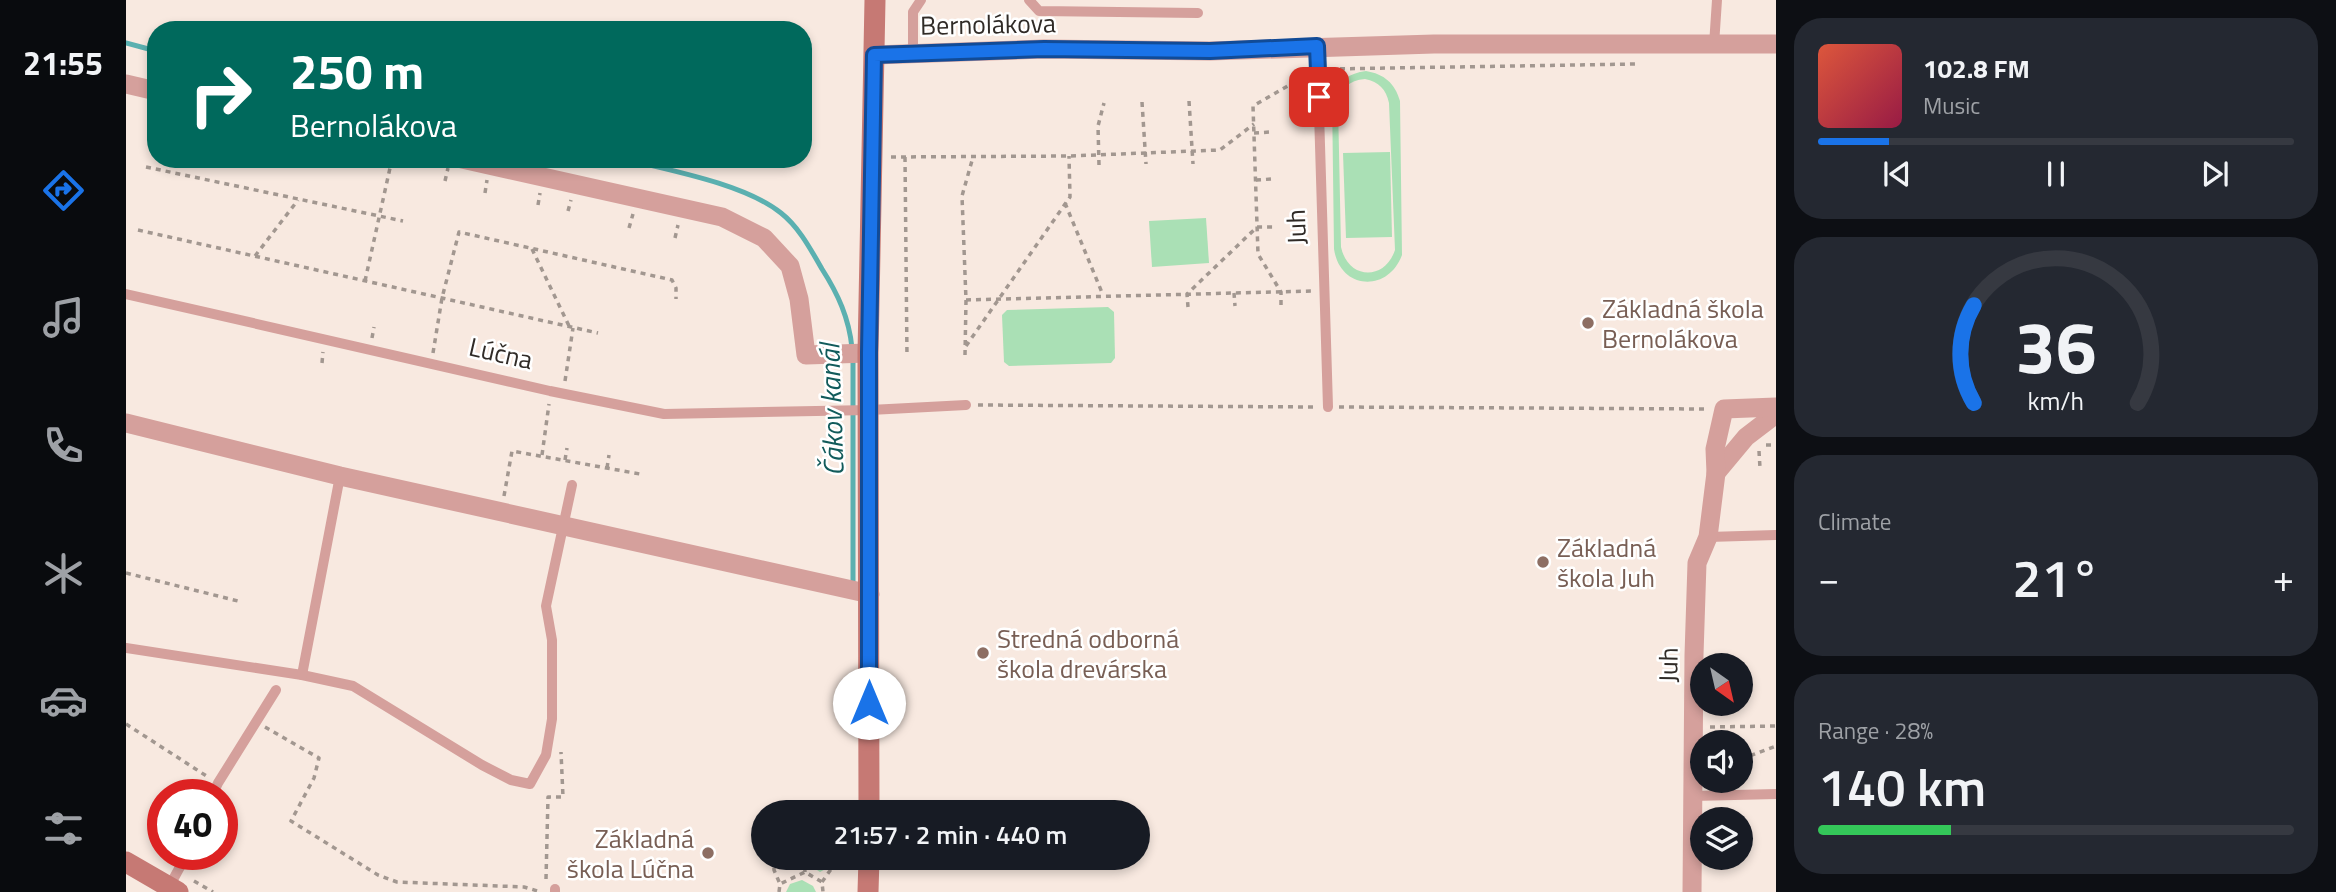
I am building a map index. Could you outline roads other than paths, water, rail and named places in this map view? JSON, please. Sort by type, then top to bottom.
[{"type":"street","points":[[869,800],[869,353],[875,0]]},
{"type":"street","name":"Bernolákova","points":[[874,55],[1044,49],[1210,51],[1317,46],[1549,43],[1776,44]]},
{"type":"street","points":[[126,84],[147,89]]},
{"type":"street","points":[[484,168],[722,217],[764,238],[790,267],[799,299],[806,355],[869,353]]},
{"type":"street","name":"Juh","points":[[1692,892],[1697,563],[1708,537],[1716,473],[1715,449],[1724,409],[1776,407]]},
{"type":"street","points":[[1716,473],[1746,437],[1776,414]]},
{"type":"street","points":[[126,423],[340,476],[870,594]]},
{"type":"street","points":[[126,862],[173,889]]},
{"type":"street","points":[[868,892],[869,870]]},
{"type":"lane","points":[[914,54],[913,12],[921,0]]},
{"type":"lane","points":[[1029,0],[1040,12],[1198,13]]},
{"type":"lane","points":[[1714,45],[1717,0]]},
{"type":"lane","name":"Juh","points":[[1317,46],[1328,407]]},
{"type":"lane","name":"Lúčna","points":[[126,294],[430,365],[664,414],[870,410],[966,405]]},
{"type":"lane","points":[[302,675],[340,476]]},
{"type":"lane","points":[[126,648],[302,675],[352,686],[482,765],[511,780],[530,784],[546,755],[552,719],[552,640],[546,606],[572,485]]},
{"type":"lane","points":[[1708,537],[1776,535]]},
{"type":"lane","points":[[220,779],[276,690]]},
{"type":"lane","points":[[1693,796],[1776,794]]},
{"type":"lane","points":[[173,889],[181,870]]},
{"type":"waterway","name":"Čákov kanál","points":[[126,43],[147,49]]},
{"type":"waterway","name":"Čákov kanál","points":[[663,168],[727,186],[748,194],[781,213],[804,239],[833,288],[845,316],[852,348]]},
{"type":"waterway","name":"Čákov kanál","points":[[853,358],[853,582]]},
{"type":"place","name":"Základná škola Bernolákova","points":[[1588,323]]},
{"type":"place","name":"Základná škola Juh","points":[[1543,562]]},
{"type":"place","name":"Stredná odborná škola drevárska","points":[[983,653]]},
{"type":"place","name":"Základná škola Lúčna","points":[[708,853]]}]
